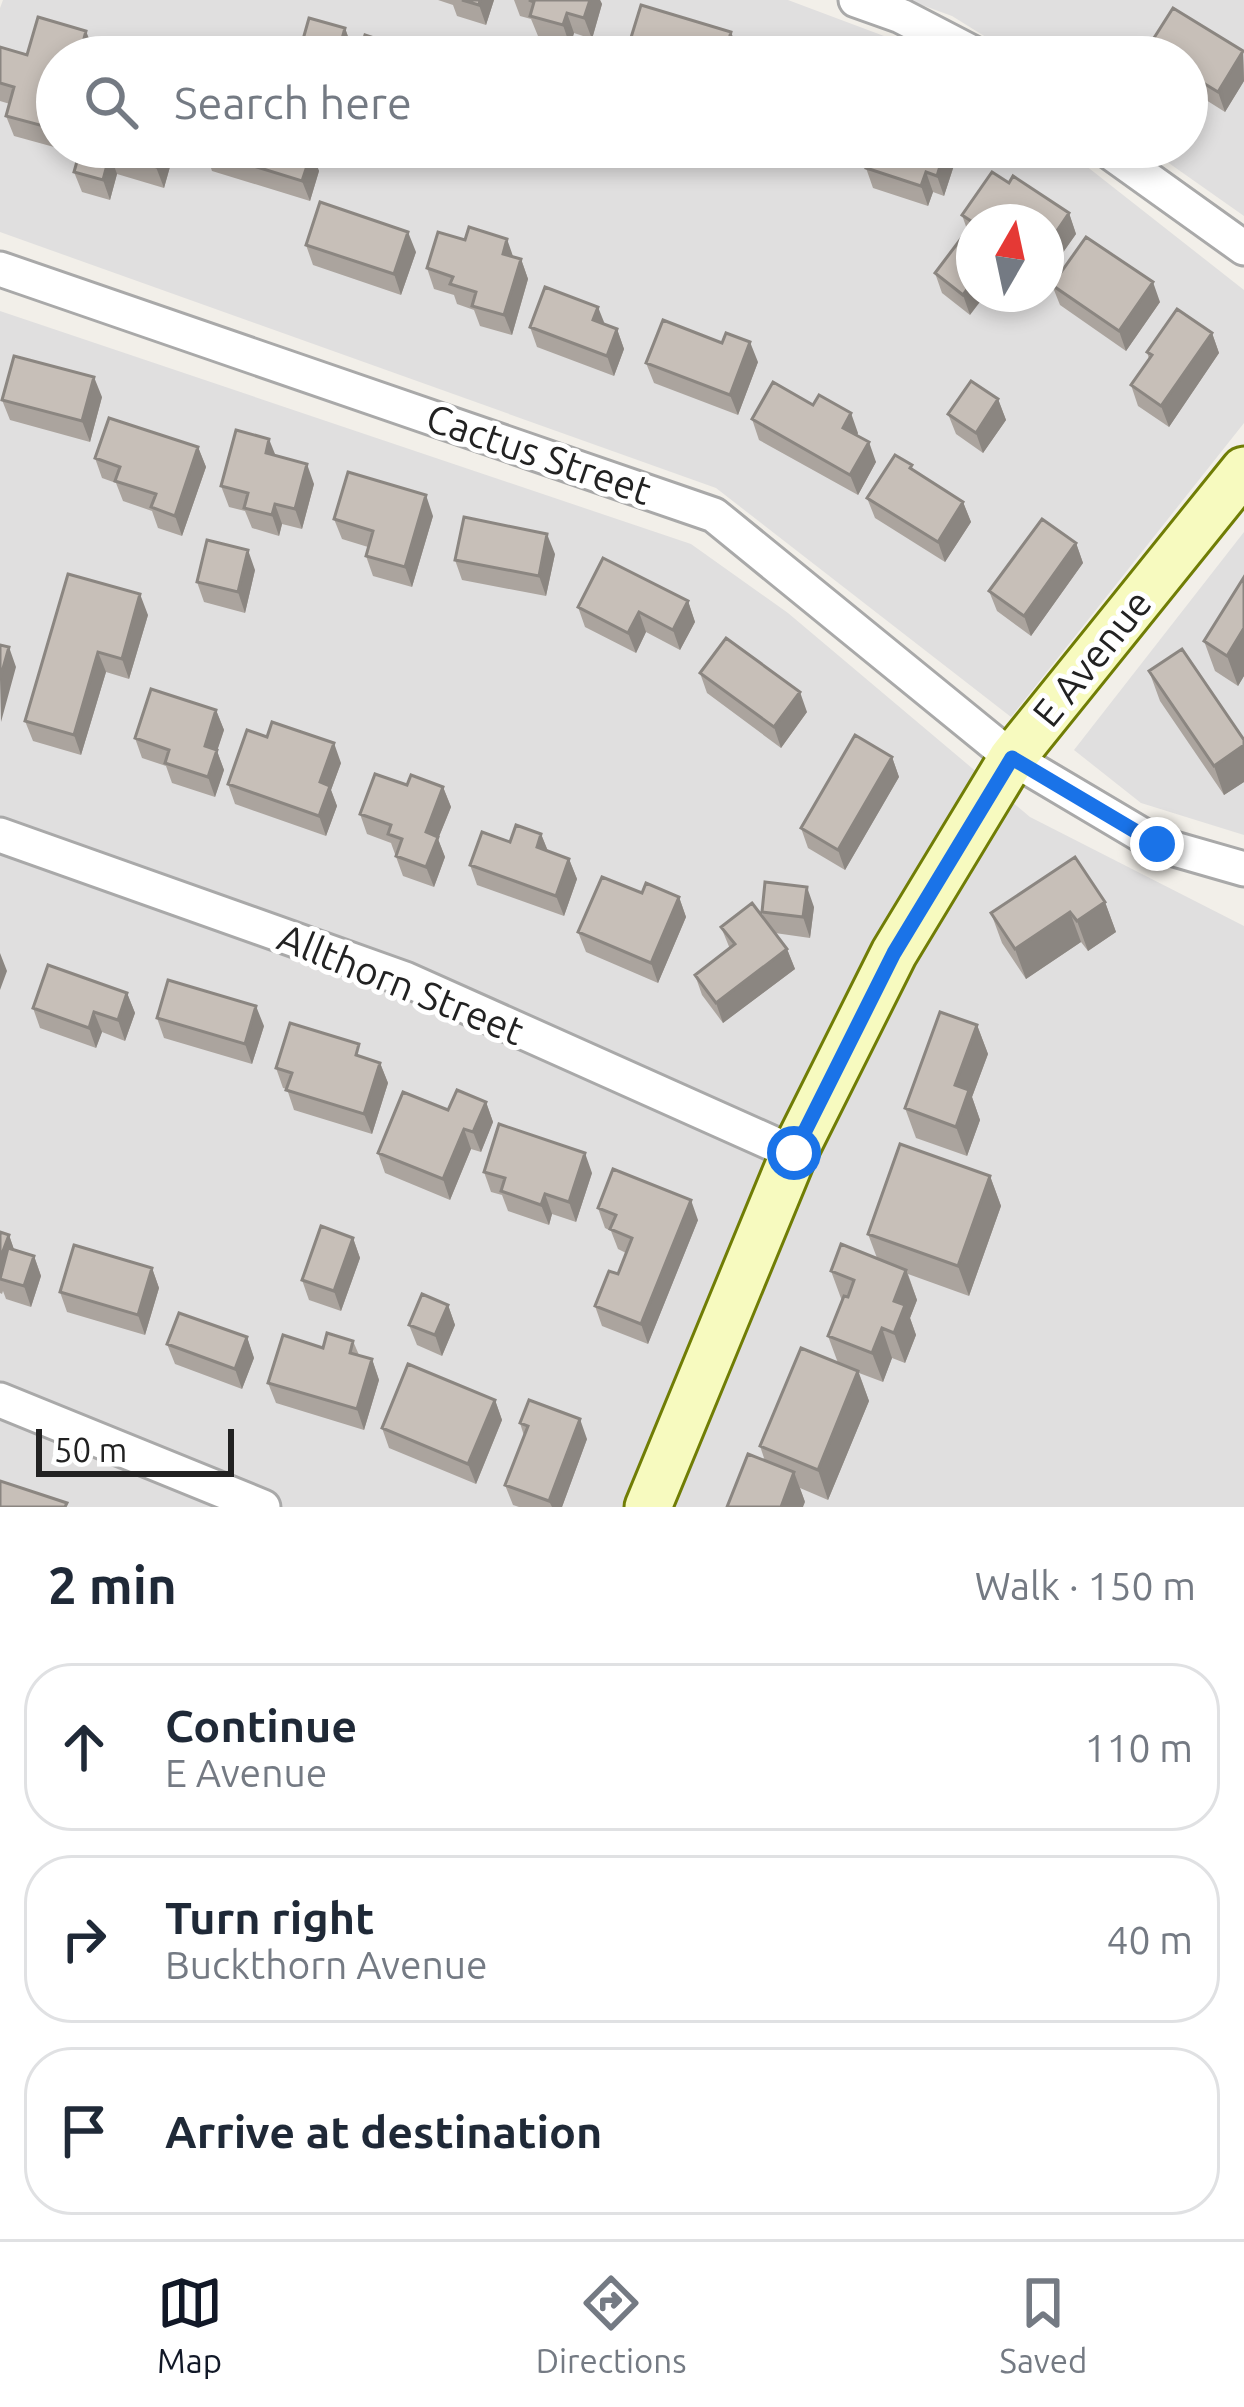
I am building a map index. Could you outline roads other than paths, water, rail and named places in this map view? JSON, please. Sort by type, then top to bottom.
[{"type":"street","points":[[856,0],[940,36]]},
{"type":"street","points":[[1132,168],[1244,248]]},
{"type":"street","name":"Cactus Street","points":[[0,269],[715,515],[1012,758],[1157,844],[1244,869]]},
{"type":"street","name":"E Avenue","points":[[648,1507],[794,1153],[894,953],[1012,758],[1244,470]]},
{"type":"street","name":"Allthorn Street","points":[[0,835],[405,979],[794,1153]]},
{"type":"street","points":[[0,1400],[263,1507]]}]
